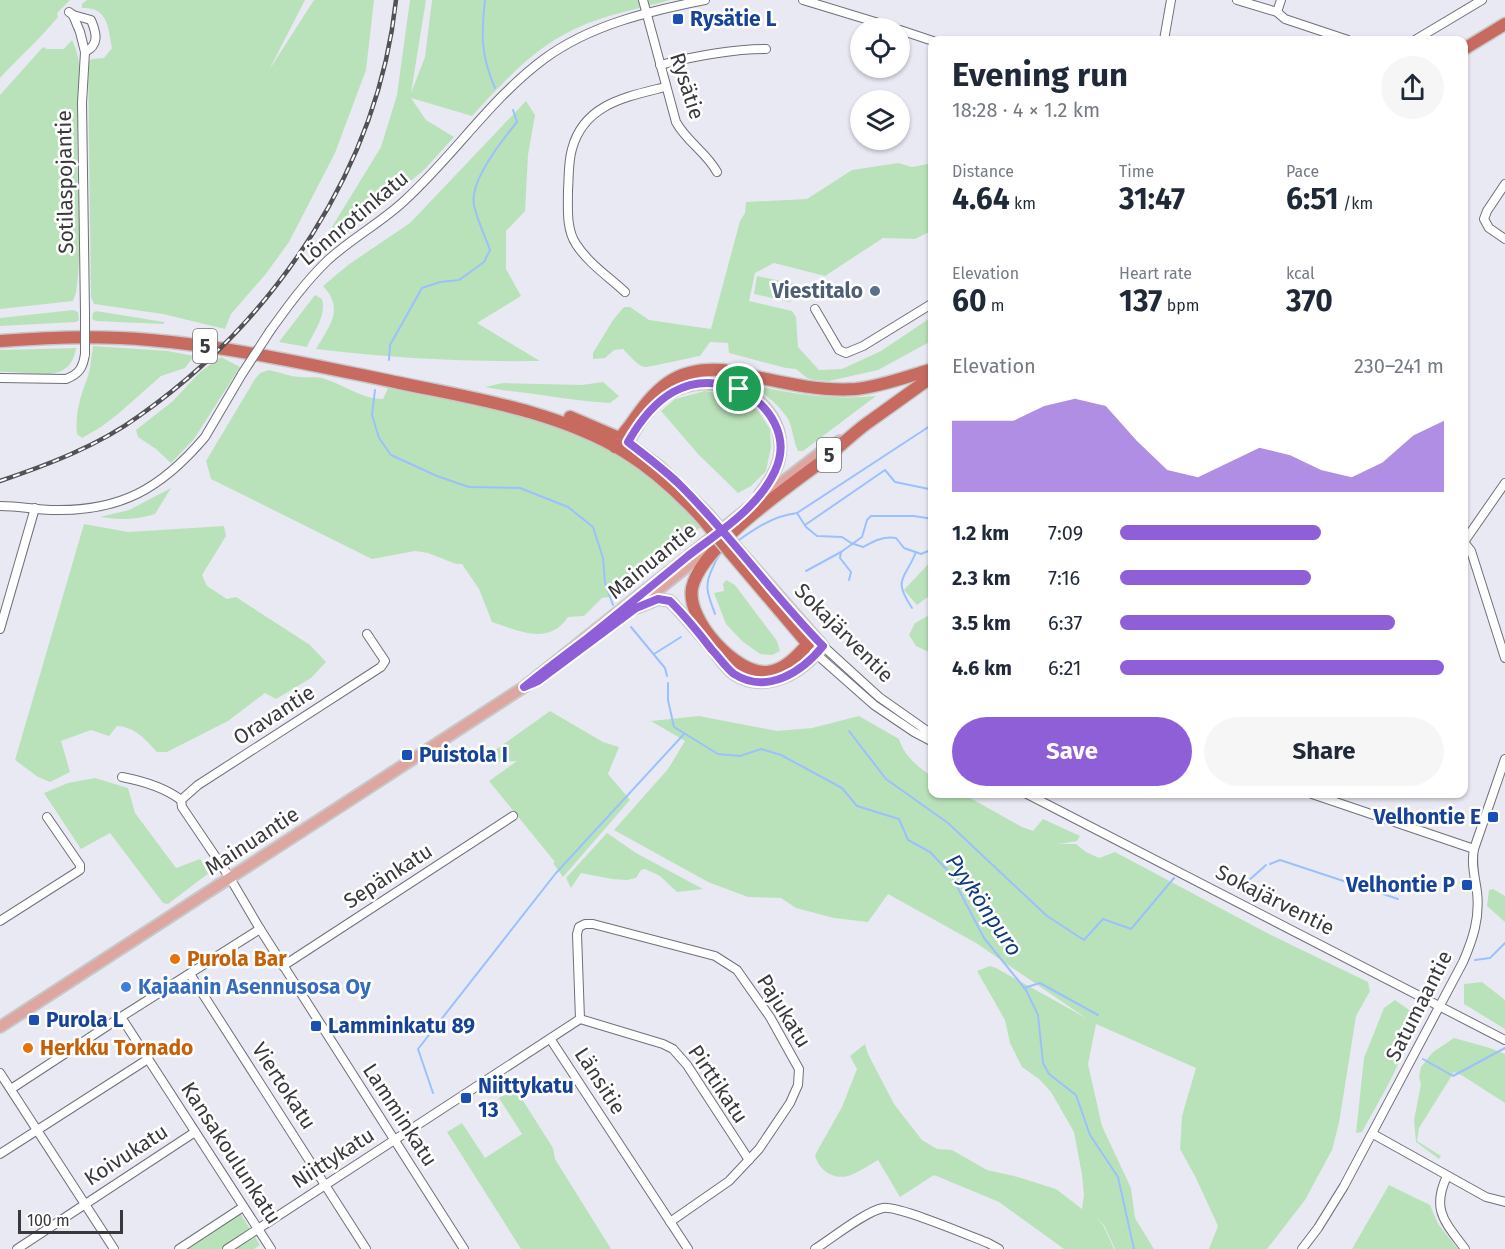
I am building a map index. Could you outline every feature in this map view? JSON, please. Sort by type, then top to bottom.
[{"type":"highway","points":[[1468,47],[1505,24]]},
{"type":"highway","name":"5","points":[[0,340],[95,337],[181,343],[269,357],[454,394],[547,417],[590,435],[622,445]]},
{"type":"highway","points":[[622,445],[649,397],[682,374],[722,370],[796,386],[855,389],[895,381],[928,371]]},
{"type":"highway","name":"Mainuantie","points":[[734,529],[824,460],[864,425],[928,380]]},
{"type":"highway","name":"Sokajärventie","points":[[622,445],[704,515],[816,646]]},
{"type":"highway","name":"5","points":[[734,529],[705,562],[692,588],[692,600],[700,621],[728,654],[752,670],[768,672],[785,666],[816,646]]},
{"type":"main road","points":[[622,445],[651,409],[668,393],[680,388],[700,383],[720,383],[747,393],[769,413],[778,429],[781,447],[774,474],[750,507]]},
{"type":"main road","name":"Mainuantie","points":[[0,1027],[524,687],[820,453],[864,425]]},
{"type":"main road","name":"Mainuantie","points":[[524,687],[538,681],[636,608],[734,529]]},
{"type":"main road","points":[[636,608],[658,599],[670,601],[734,674],[752,681],[773,681],[789,676],[816,646]]},
{"type":"street","name":"Rysätie","points":[[643,0],[672,112],[681,131],[703,152],[717,172]]},
{"type":"street","name":"Lönnrotinkatu","points":[[0,506],[70,510],[104,506],[123,501],[142,492],[171,473],[205,437],[270,331],[311,277],[329,259],[402,203],[496,103],[532,69],[573,41],[622,20],[705,0]]},
{"type":"street","points":[[803,0],[862,18]]},
{"type":"street","points":[[1165,36],[1172,0]]},
{"type":"street","points":[[1237,0],[1277,12],[1285,19],[1336,36]]},
{"type":"street","points":[[1277,12],[1281,0]]},
{"type":"street","points":[[1422,36],[1482,0]]},
{"type":"street","name":"Sotilaspojantie","points":[[0,378],[66,379],[75,376],[81,370],[85,354],[86,313],[81,103],[85,52],[80,32],[71,14],[91,20],[94,28],[97,39],[92,48],[85,52]]},
{"type":"street","points":[[910,33],[928,39]]},
{"type":"street","points":[[660,64],[703,54],[739,49],[766,49]]},
{"type":"street","points":[[625,292],[575,243],[568,221],[570,160],[575,141],[583,126],[597,111],[612,102],[665,87]]},
{"type":"street","points":[[1505,184],[1484,219],[1489,228],[1505,239]]},
{"type":"street","points":[[815,309],[839,350],[846,353],[863,346],[928,306]]},
{"type":"street","points":[[1468,536],[1505,483]]},
{"type":"street","points":[[0,629],[35,508]]},
{"type":"street","points":[[1468,547],[1505,658]]},
{"type":"street","name":"Oravantie","points":[[181,800],[198,785],[381,667],[385,661],[367,634]]},
{"type":"street","name":"Sokajärventie","points":[[816,646],[879,697],[928,731]]},
{"type":"street","name":"Sokajärventie","points":[[816,646],[874,705],[928,739]]},
{"type":"street","name":"Satumaantie","points":[[1302,1249],[1344,1186],[1461,968],[1475,930],[1478,910],[1472,860],[1474,849],[1505,759]]},
{"type":"street","points":[[122,777],[147,783],[181,800]]},
{"type":"street","name":"Sokajärventie","points":[[1035,798],[1505,1040]]},
{"type":"street","points":[[1324,798],[1474,849]]},
{"type":"street","name":"Lamminkatu","points":[[181,800],[182,807],[230,878],[283,966],[464,1249]]},
{"type":"street","name":"Sepänkatu","points":[[283,966],[513,816]]},
{"type":"street","points":[[0,921],[80,870],[80,865],[47,818]]},
{"type":"street","name":"Pajukatu","points":[[579,927],[593,924],[715,956],[737,970],[770,1017],[799,1069],[798,1085],[790,1103],[768,1138],[729,1181],[670,1222]]},
{"type":"street","name":"Länsitie","points":[[579,927],[577,942],[580,1019],[551,1040],[688,1249]]},
{"type":"street","points":[[11,1089],[260,929]]},
{"type":"street","name":"Viertokatu","points":[[190,974],[366,1249]]},
{"type":"street","name":"Kansakoulunkatu","points":[[121,1017],[269,1248]]},
{"type":"street","name":"Pirttikatu","points":[[580,1019],[673,1049],[687,1065],[749,1160]]},
{"type":"street","name":"Niittykatu","points":[[227,1249],[551,1040]]},
{"type":"street","points":[[0,1154],[148,1059]]},
{"type":"street","points":[[0,1073],[114,1249]]},
{"type":"street","name":"Koivukatu","points":[[17,1249],[195,1132]]},
{"type":"street","points":[[1372,1134],[1486,1197],[1505,1202]]},
{"type":"street","points":[[1447,1176],[1440,1198],[1442,1216],[1465,1249]]},
{"type":"street","points":[[180,1249],[243,1207]]},
{"type":"street","points":[[815,1249],[872,1212],[884,1207],[910,1214],[999,1249]]},
{"type":"green space","points":[[0,0],[70,0],[57,13],[58,17],[51,25],[0,78]]},
{"type":"green space","points":[[87,0],[305,0],[269,70],[314,0],[374,0],[366,70],[335,153],[289,242],[265,275],[231,314],[225,329],[163,314],[94,304],[91,297],[88,62],[92,59],[104,58],[112,48],[108,26],[102,15],[97,11],[82,8],[82,4]]},
{"type":"green space","points":[[410,0],[426,0],[411,93],[425,57],[432,0],[670,0],[596,20],[553,41],[524,63],[472,116],[411,98],[426,120],[454,137],[424,170],[328,248],[327,235],[381,147],[397,95]]},
{"type":"green space","points":[[72,40],[77,52],[80,78],[77,145],[79,256],[76,293],[73,301],[0,309],[0,95],[43,47],[64,49]]},
{"type":"green space","points":[[526,101],[535,115],[528,155],[525,211],[506,231],[506,269],[521,296],[477,323],[540,361],[428,359],[316,349],[330,325],[334,310],[330,295],[323,286],[348,265],[410,223]]},
{"type":"green space","points":[[898,163],[912,167],[928,164],[928,232],[915,239],[883,238],[825,276],[774,263],[755,273],[749,301],[792,311],[796,317],[798,347],[819,370],[842,369],[881,351],[928,319],[928,343],[878,370],[829,381],[807,378],[796,369],[729,353],[728,343],[710,342],[700,356],[647,367],[633,360],[623,349],[614,350],[605,358],[593,359],[593,353],[613,320],[624,307],[630,307],[649,320],[711,329],[740,221],[745,213],[746,202],[807,199],[852,170]]},
{"type":"green space","points":[[757,276],[795,284],[790,302],[754,294]]},
{"type":"green space","points":[[315,295],[322,299],[323,311],[307,347],[279,342]]},
{"type":"green space","points":[[73,310],[78,312],[79,320],[76,322],[0,326],[0,318]]},
{"type":"green space","points":[[96,311],[164,322],[164,324],[96,321],[92,319]]},
{"type":"green space","points":[[93,346],[168,351],[194,356],[185,368],[161,376],[118,414],[82,438],[77,434],[77,413],[89,371]]},
{"type":"green space","points":[[76,348],[66,368],[57,373],[0,372],[0,350]]},
{"type":"green space","points":[[221,357],[240,367],[194,439],[171,463],[138,437],[136,430],[173,401],[200,372]]},
{"type":"green space","points":[[269,370],[293,376],[322,378],[375,398],[383,399],[388,388],[517,415],[560,428],[601,445],[638,466],[672,493],[701,527],[617,596],[602,598],[584,616],[568,617],[552,631],[533,634],[492,622],[479,589],[462,564],[415,551],[372,559],[211,479],[206,461],[255,379],[260,373]]},
{"type":"green space","points":[[603,382],[619,396],[610,403],[485,387],[503,383],[582,385]]},
{"type":"green space","points":[[753,385],[814,396],[876,396],[803,451],[798,451],[785,414]]},
{"type":"green space","points":[[705,391],[739,396],[759,412],[770,429],[771,447],[766,471],[751,486],[738,493],[698,454],[661,411],[675,399]]},
{"type":"green space","points":[[171,488],[155,514],[128,519],[100,517],[129,510]]},
{"type":"green space","points":[[84,524],[128,532],[224,526],[226,536],[202,575],[207,586],[227,599],[236,597],[310,645],[326,662],[311,678],[276,699],[265,693],[228,721],[167,752],[157,752],[134,731],[117,726],[109,736],[91,730],[61,741],[70,772],[50,782],[38,777],[15,760]]},
{"type":"green space","points":[[928,564],[928,597],[917,605],[904,590]]},
{"type":"green space","points":[[726,580],[735,585],[777,641],[780,651],[772,655],[760,654],[742,641],[726,624],[714,593],[724,591],[723,584]]},
{"type":"green space","points":[[928,616],[928,652],[916,646],[909,635],[915,623]]},
{"type":"green space","points":[[550,711],[603,742],[619,747],[608,774],[630,800],[563,877],[553,863],[555,862],[489,781],[517,761],[492,762],[484,758]]},
{"type":"green space","points":[[699,716],[777,731],[812,728],[859,716],[899,739],[904,751],[928,774],[928,798],[970,798],[1033,831],[1043,819],[1080,836],[1077,841],[1059,844],[1076,844],[1099,858],[1115,852],[1267,933],[1368,982],[1370,991],[1356,1016],[1339,1123],[1332,1150],[1305,1200],[1267,1249],[1209,1249],[1218,1226],[1180,1149],[1182,1116],[1196,1068],[1096,1024],[1088,1064],[1102,1126],[1131,1188],[1135,1218],[1154,1249],[1115,1249],[1104,1225],[1097,1219],[1103,1225],[1114,1249],[1064,1249],[999,1202],[934,1175],[900,1197],[878,1160],[860,1171],[842,1177],[831,1175],[823,1169],[815,1155],[842,1107],[857,1069],[850,1056],[865,1044],[894,1104],[922,1140],[937,1149],[952,1150],[987,1170],[1056,1189],[1082,1209],[1084,1195],[1082,1175],[1074,1132],[1051,1092],[1039,1079],[1022,1067],[1010,1043],[1005,1020],[977,971],[990,966],[996,968],[1086,1018],[976,943],[888,894],[868,922],[834,918],[796,908],[781,898],[748,897],[708,882],[614,830],[668,769],[685,741],[651,721]]},
{"type":"green space","points":[[95,778],[128,788],[135,813],[176,868],[200,859],[209,873],[168,904],[163,903],[110,833],[81,849],[44,793],[68,783]]},
{"type":"green space","points":[[607,833],[636,853],[703,889],[677,892],[660,876],[645,869],[641,870],[636,878],[627,880],[581,873],[571,888],[566,878]]},
{"type":"green space","points":[[1493,889],[1505,896],[1505,922],[1487,906],[1489,890]]},
{"type":"green space","points":[[1482,982],[1505,1000],[1505,1029],[1464,1004],[1464,984]]},
{"type":"green space","points":[[1395,1000],[1412,1012],[1412,1025],[1408,1040],[1394,1073],[1362,1132],[1356,1133],[1364,1058],[1384,1008]]},
{"type":"green space","points":[[1454,1038],[1505,1054],[1505,1103],[1454,1072],[1419,1128],[1417,1141],[1441,1156],[1439,1159],[1416,1142],[1414,1120],[1421,1084],[1419,1077],[1421,1067],[1433,1052]]},
{"type":"green space","points":[[515,1088],[553,1148],[555,1159],[611,1249],[521,1249],[447,1132],[462,1123],[485,1158],[522,1134],[499,1098]]},
{"type":"green space","points":[[1389,1185],[1430,1205],[1438,1224],[1458,1249],[1352,1249]]},
{"type":"green space","points":[[240,1213],[260,1245],[254,1249],[186,1249]]},
{"type":"waterway","name":"Pyykönpuro","points":[[485,0],[483,45],[495,88]]},
{"type":"waterway","name":"Pyykönpuro","points":[[389,360],[390,345],[422,288],[440,282],[459,280],[484,262],[490,250],[475,211],[474,196],[488,161],[517,122],[513,110]]},
{"type":"waterway","name":"Pyykönpuro","points":[[375,390],[372,415],[379,438],[391,455],[437,476],[469,487],[520,488],[568,507],[593,527],[603,558],[605,583],[613,605]]},
{"type":"waterway","points":[[736,542],[772,520],[797,513],[928,427]]},
{"type":"waterway","points":[[805,525],[885,470],[895,482],[928,489]]},
{"type":"waterway","points":[[797,513],[806,527],[817,536],[842,537],[863,547],[883,538],[896,538],[904,548],[921,554],[928,551]]},
{"type":"waterway","points":[[849,580],[851,572],[840,558],[841,552],[862,537],[867,520],[871,516],[928,518]]},
{"type":"waterway","points":[[715,614],[707,585],[716,560],[724,551]]},
{"type":"waterway","points":[[806,571],[841,552]]},
{"type":"waterway","points":[[912,608],[903,591],[902,579],[916,552]]},
{"type":"waterway","name":"Pyykönpuro","points":[[631,627],[665,668],[667,676]]},
{"type":"waterway","points":[[654,654],[681,637]]},
{"type":"waterway","name":"Pyykönpuro","points":[[668,683],[668,700],[674,727],[718,754],[740,756],[761,749],[781,755],[842,788],[857,806],[899,819],[908,840],[930,852],[950,873],[984,938],[1026,990],[1038,1015],[1043,1063],[1049,1074],[1076,1095],[1090,1135],[1118,1177],[1134,1249]]},
{"type":"waterway","points":[[849,731],[886,779],[948,823],[1047,916],[1084,940],[1103,919],[1131,929],[1174,878]]},
{"type":"waterway","points":[[433,1093],[418,1049],[556,873],[684,734]]},
{"type":"waterway","points":[[1270,864],[1280,860],[1398,899]]},
{"type":"waterway","points":[[1238,890],[1266,865]]},
{"type":"waterway","points":[[1475,960],[1490,958],[1505,943]]},
{"type":"waterway","points":[[1024,988],[1040,983],[1098,1015]]},
{"type":"waterway","points":[[1423,1059],[1453,1076],[1505,1048]]},
{"type":"railway","points":[[0,481],[89,446],[139,416],[188,377],[234,334],[275,286],[312,235],[343,180],[367,122],[385,62],[396,0]]},
{"type":"place","name":"Rysätie L","points":[[678,19]]},
{"type":"place","name":"Viestitalo","points":[[875,291]]},
{"type":"place","name":"Puistola I","points":[[407,755]]},
{"type":"place","name":"Velhontie E","points":[[1493,817]]},
{"type":"place","name":"Velhontie P","points":[[1467,885]]},
{"type":"place","name":"Purola Bar","points":[[175,959]]},
{"type":"place","name":"Kajaanin Asennusosa Oy","points":[[126,987]]},
{"type":"place","name":"Purola L","points":[[34,1020]]},
{"type":"place","name":"Lamminkatu 89","points":[[316,1026]]},
{"type":"place","name":"Herkku Tornado","points":[[28,1048]]},
{"type":"place","name":"Niittykatu 13","points":[[466,1098]]},
{"type":"route","points":[[739,389],[720,383],[700,383],[668,393],[651,409],[628,442],[660,466],[707,513],[736,548],[823,646],[801,668],[789,676],[773,681],[752,681],[734,674],[670,601],[658,599],[636,608],[538,681],[524,687],[537,676],[585,639],[685,559],[750,507],[768,484],[780,456],[778,429],[761,404],[739,389]]}]
